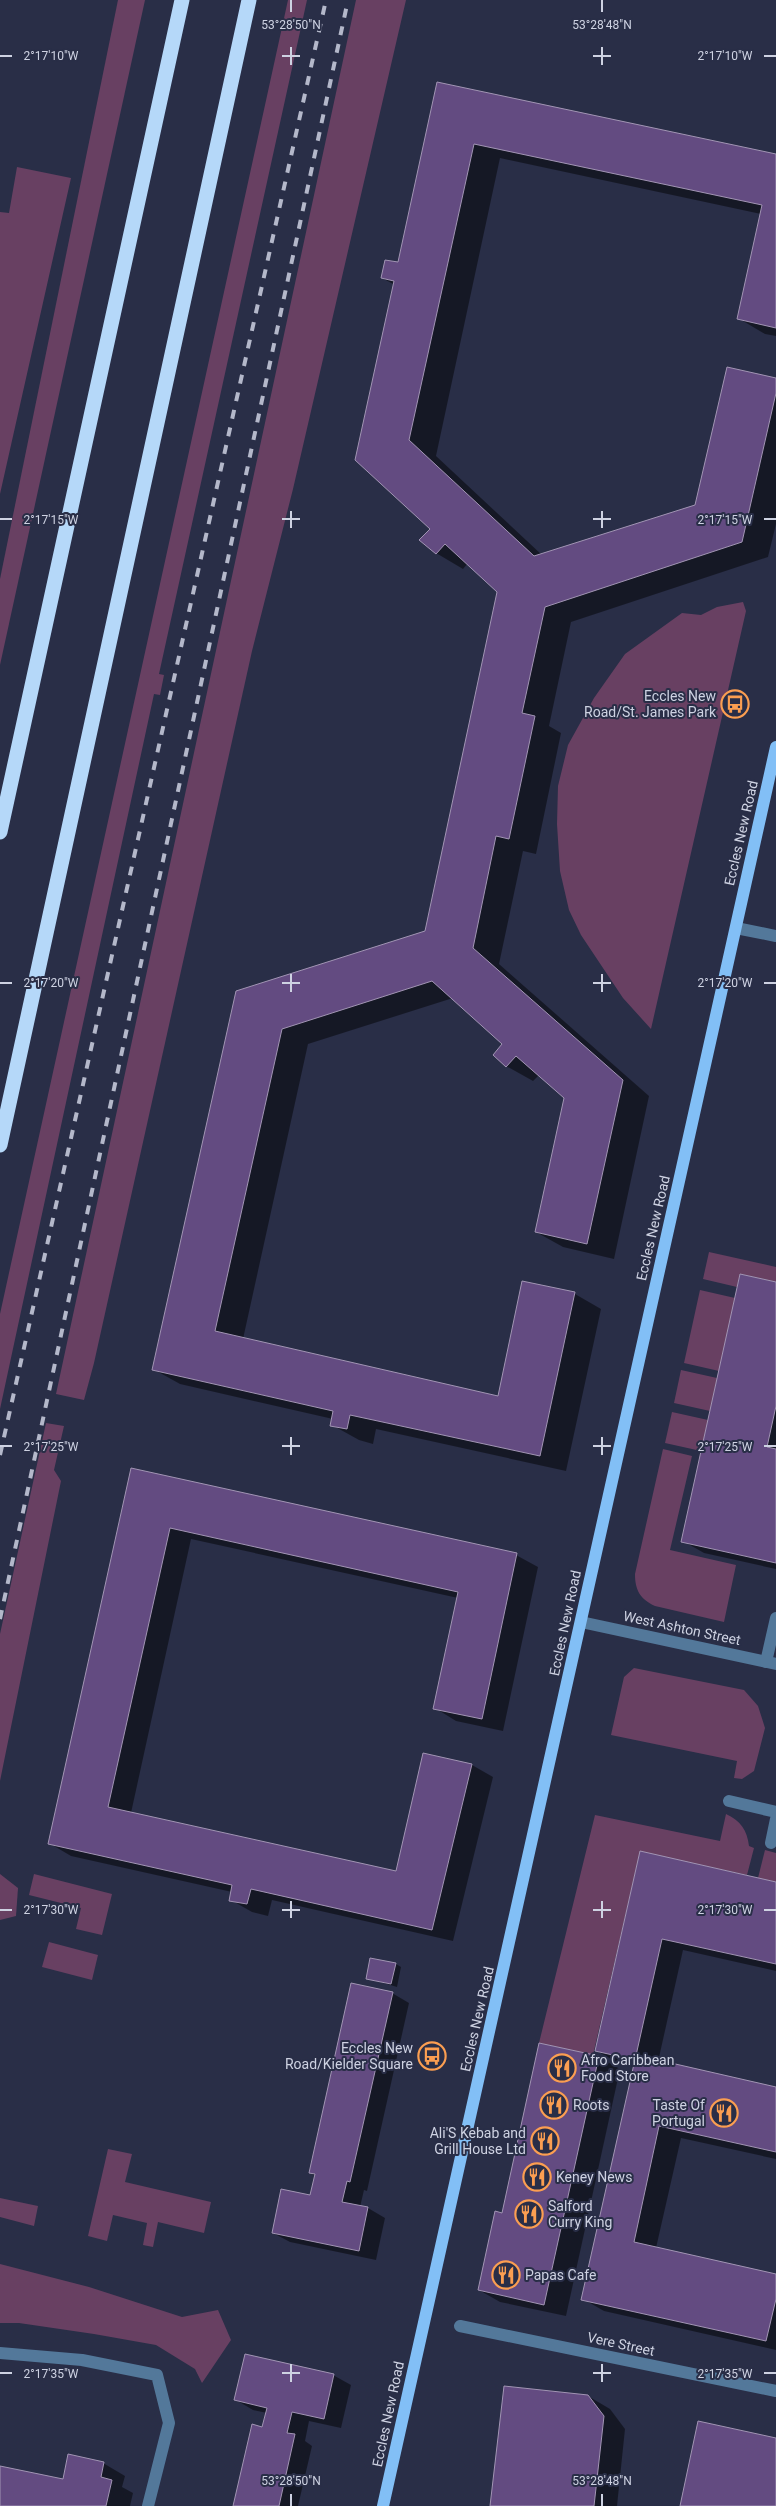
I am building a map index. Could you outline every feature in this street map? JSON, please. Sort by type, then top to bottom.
[{"type":"highway","points":[[0,832],[182,0]]},
{"type":"highway","points":[[0,1145],[249,0]]},
{"type":"main road","name":"Eccles New Road","points":[[383,2506],[776,747]]},
{"type":"street","points":[[736,928],[776,936]]},
{"type":"street","points":[[771,1663],[776,1618]]},
{"type":"street","name":"West Ashton Street","points":[[581,1622],[771,1663]]},
{"type":"street","points":[[729,1801],[776,1812]]},
{"type":"street","points":[[771,1843],[776,1819]]},
{"type":"street","name":"Vere Street","points":[[460,2326],[776,2391]]},
{"type":"street","points":[[0,2353],[82,2360],[157,2375],[169,2423],[148,2506]]},
{"type":"shaded area","points":[[118,0],[145,0],[0,665],[0,579]]},
{"type":"shaded area","points":[[288,0],[307,0],[159,674],[164,675],[160,695],[154,694],[0,1409],[0,1314]]},
{"type":"shaded area","points":[[356,0],[406,0],[293,489],[252,651],[94,1363],[84,1400],[56,1394]]},
{"type":"shaded area","points":[[17,167],[71,178],[0,494],[0,212],[9,213]]},
{"type":"shaded area","points":[[743,602],[746,611],[651,1029],[623,998],[581,935],[569,910],[560,871],[557,824],[558,786],[568,745],[594,698],[625,654],[682,613],[701,615],[717,607]]},
{"type":"shaded area","points":[[709,1252],[776,1267],[776,1282],[740,1274],[737,1287],[703,1279]]},
{"type":"shaded area","points":[[700,1290],[735,1298],[719,1371],[684,1363]]},
{"type":"shaded area","points":[[681,1370],[717,1378],[710,1411],[674,1403]]},
{"type":"shaded area","points":[[672,1412],[708,1420],[701,1451],[665,1443]]},
{"type":"shaded area","points":[[46,1423],[64,1426],[54,1470],[61,1481],[0,1781],[0,1634]]},
{"type":"shaded area","points":[[663,1449],[692,1456],[670,1550],[736,1565],[724,1622],[655,1606],[642,1597],[637,1589],[635,1574]]},
{"type":"shaded area","points":[[634,1668],[744,1690],[758,1706],[765,1728],[754,1771],[742,1779],[734,1778],[737,1761],[611,1735],[624,1677]]},
{"type":"shaded area","points":[[726,1814],[736,1820],[742,1827],[747,1835],[749,1846],[754,1848],[747,1875],[640,1852],[593,2055],[539,2043],[595,1815],[720,1841]]},
{"type":"shaded area","points":[[765,1850],[776,1853],[776,1882],[758,1878]]},
{"type":"shaded area","points":[[0,1874],[18,1888],[16,1916],[0,1920]]},
{"type":"shaded area","points":[[34,1874],[112,1894],[102,1935],[76,1929],[81,1908],[29,1895]]},
{"type":"shaded area","points":[[49,1942],[98,1955],[92,1980],[42,1967]]},
{"type":"shaded area","points":[[108,2149],[132,2154],[125,2182],[211,2202],[204,2233],[158,2222],[153,2247],[143,2245],[147,2223],[113,2215],[107,2241],[88,2236]]},
{"type":"shaded area","points":[[0,2198],[38,2206],[34,2226],[0,2217]]},
{"type":"shaded area","points":[[0,2264],[89,2287],[182,2317],[218,2310],[231,2340],[202,2383],[195,2369],[156,2345],[19,2323],[0,2323]]},
{"type":"building","points":[[437,82],[776,154],[776,328],[737,319],[762,205],[474,144],[409,440],[534,556],[695,505],[727,367],[776,378],[776,393],[742,542],[545,607],[522,713],[535,716],[509,839],[496,836],[473,948],[623,1080],[587,1244],[535,1232],[564,1098],[516,1056],[506,1067],[493,1055],[502,1044],[432,981],[282,1029],[215,1331],[498,1396],[522,1281],[575,1292],[540,1456],[350,1415],[347,1429],[330,1426],[333,1411],[152,1370],[236,991],[425,931],[497,592],[445,544],[436,554],[419,540],[430,529],[355,460],[394,281],[381,278],[385,260],[398,262]]},
{"type":"building","points":[[740,1274],[776,1282],[776,1406],[767,1447],[776,1449],[776,1563],[681,1542]]},
{"type":"building","points":[[131,1468],[517,1553],[482,1719],[433,1709],[458,1592],[170,1528],[108,1807],[396,1871],[423,1753],[472,1764],[432,1930],[251,1889],[247,1904],[229,1901],[232,1885],[48,1844]]},
{"type":"building","points":[[640,1851],[776,1882],[776,1964],[662,1939],[635,2060],[595,2051]]},
{"type":"building","points":[[370,1958],[396,1963],[391,1984],[366,1979]]},
{"type":"building","points":[[351,1983],[393,1992],[350,2182],[347,2181],[342,2202],[368,2207],[359,2251],[272,2233],[281,2189],[310,2195],[315,2174],[309,2173]]},
{"type":"building","points":[[539,2043],[599,2056],[544,2305],[478,2290],[495,2211],[502,2213]]},
{"type":"building","points":[[636,2055],[776,2087],[776,2152],[659,2126],[634,2242],[776,2274],[776,2299],[766,2341],[581,2300]]},
{"type":"building","points":[[245,2354],[334,2374],[324,2419],[292,2412],[287,2433],[295,2434],[279,2506],[233,2506],[252,2424],[262,2427],[267,2408],[234,2400]]},
{"type":"building","points":[[504,2386],[588,2395],[604,2416],[594,2506],[490,2506]]},
{"type":"building","points":[[698,2421],[776,2438],[776,2506],[680,2506]]},
{"type":"building","points":[[68,2454],[104,2462],[101,2477],[112,2480],[106,2506],[0,2506],[0,2466],[63,2479]]},
{"type":"railway","points":[[0,1455],[326,0]]},
{"type":"railway","points":[[0,1619],[348,0]]},
{"type":"place","name":"Eccles New Road/St. James Park","points":[[735,704]]},
{"type":"place","name":"Eccles New Road/Kielder Square","points":[[432,2056]]},
{"type":"place","name":"Afro Caribbean Food Store","points":[[562,2068]]},
{"type":"place","name":"Roots","points":[[554,2105]]},
{"type":"place","name":"Taste Of Portugal","points":[[724,2113]]},
{"type":"place","name":"Ali'S Kebab and Grill House Ltd","points":[[545,2141]]},
{"type":"place","name":"Keney News","points":[[537,2177]]},
{"type":"place","name":"Salford Curry King","points":[[529,2214]]},
{"type":"place","name":"Papas Cafe","points":[[506,2275]]}]
